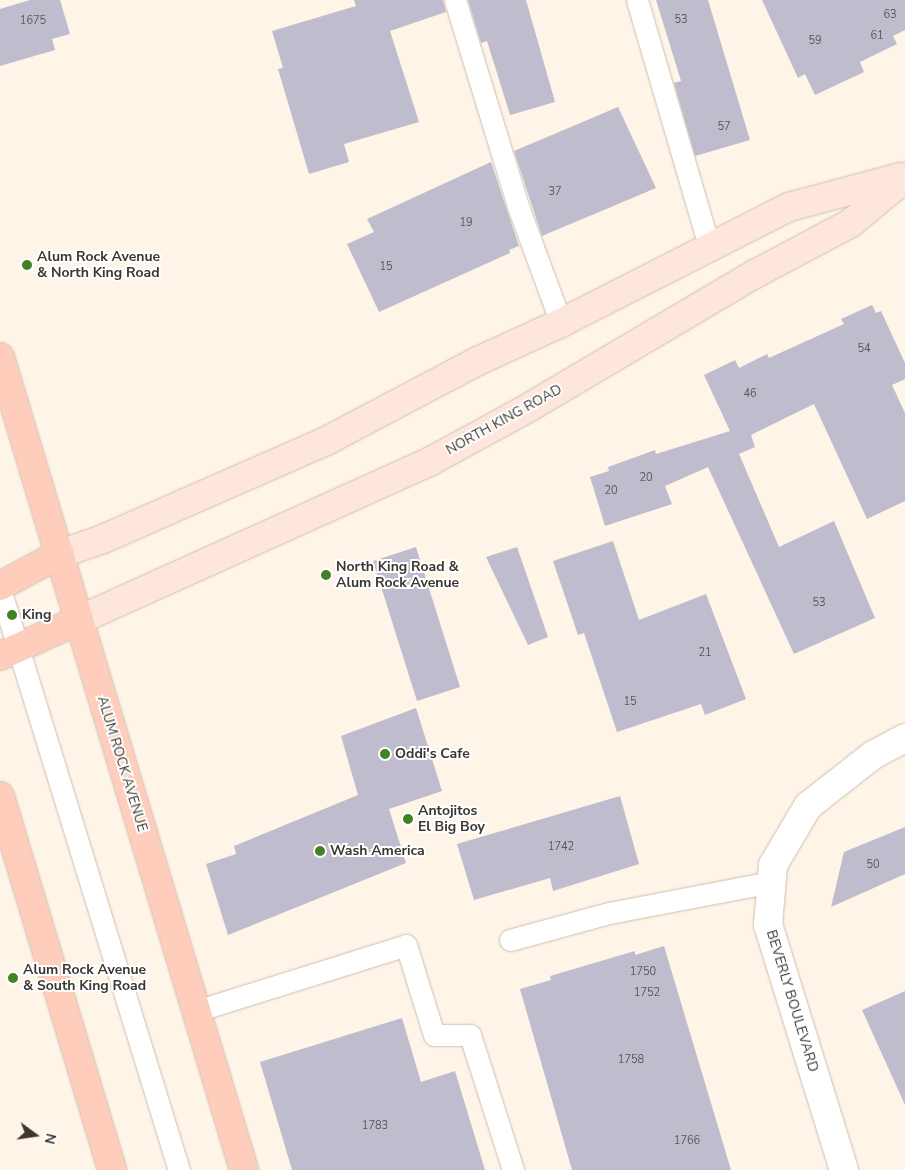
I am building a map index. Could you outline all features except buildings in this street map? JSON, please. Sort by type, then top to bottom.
[{"type":"main road","name":"NORTH KING ROAD","points":[[60,554],[103,539],[328,440],[478,361],[561,323],[709,246],[790,207],[905,177]]},
{"type":"main road","name":"NORTH KING ROAD","points":[[79,620],[429,462],[528,408],[755,274],[851,223],[905,177]]},
{"type":"main road","name":"ALUM ROCK AVENUE","points":[[0,357],[244,1170]]},
{"type":"main road","points":[[0,587],[60,554]]},
{"type":"main road","points":[[9,652],[79,620]]},
{"type":"main road","points":[[0,796],[112,1170]]},
{"type":"street","name":"BEVERLY BOULEVARD","points":[[844,1170],[768,925],[773,865],[808,806],[873,755],[905,738]]},
{"type":"lane","points":[[455,0],[516,200],[561,323]]},
{"type":"lane","points":[[637,0],[709,246]]},
{"type":"lane","points":[[0,587],[9,652],[179,1170]]},
{"type":"lane","points":[[510,940],[609,913],[772,882]]},
{"type":"lane","points":[[196,1011],[406,945],[434,1035],[470,1035],[513,1170]]},
{"type":"place","name":"Alum Rock Avenue & North King Road","points":[[27,265]]},
{"type":"place","name":"North King Road & Alum Rock Avenue","points":[[326,575]]},
{"type":"place","name":"King","points":[[12,615]]},
{"type":"place","name":"Oddi's Cafe","points":[[385,754]]},
{"type":"place","name":"Antojitos El Big Boy","points":[[408,819]]},
{"type":"place","name":"Wash America","points":[[320,851]]},
{"type":"place","name":"Alum Rock Avenue & South King Road","points":[[13,978]]}]
